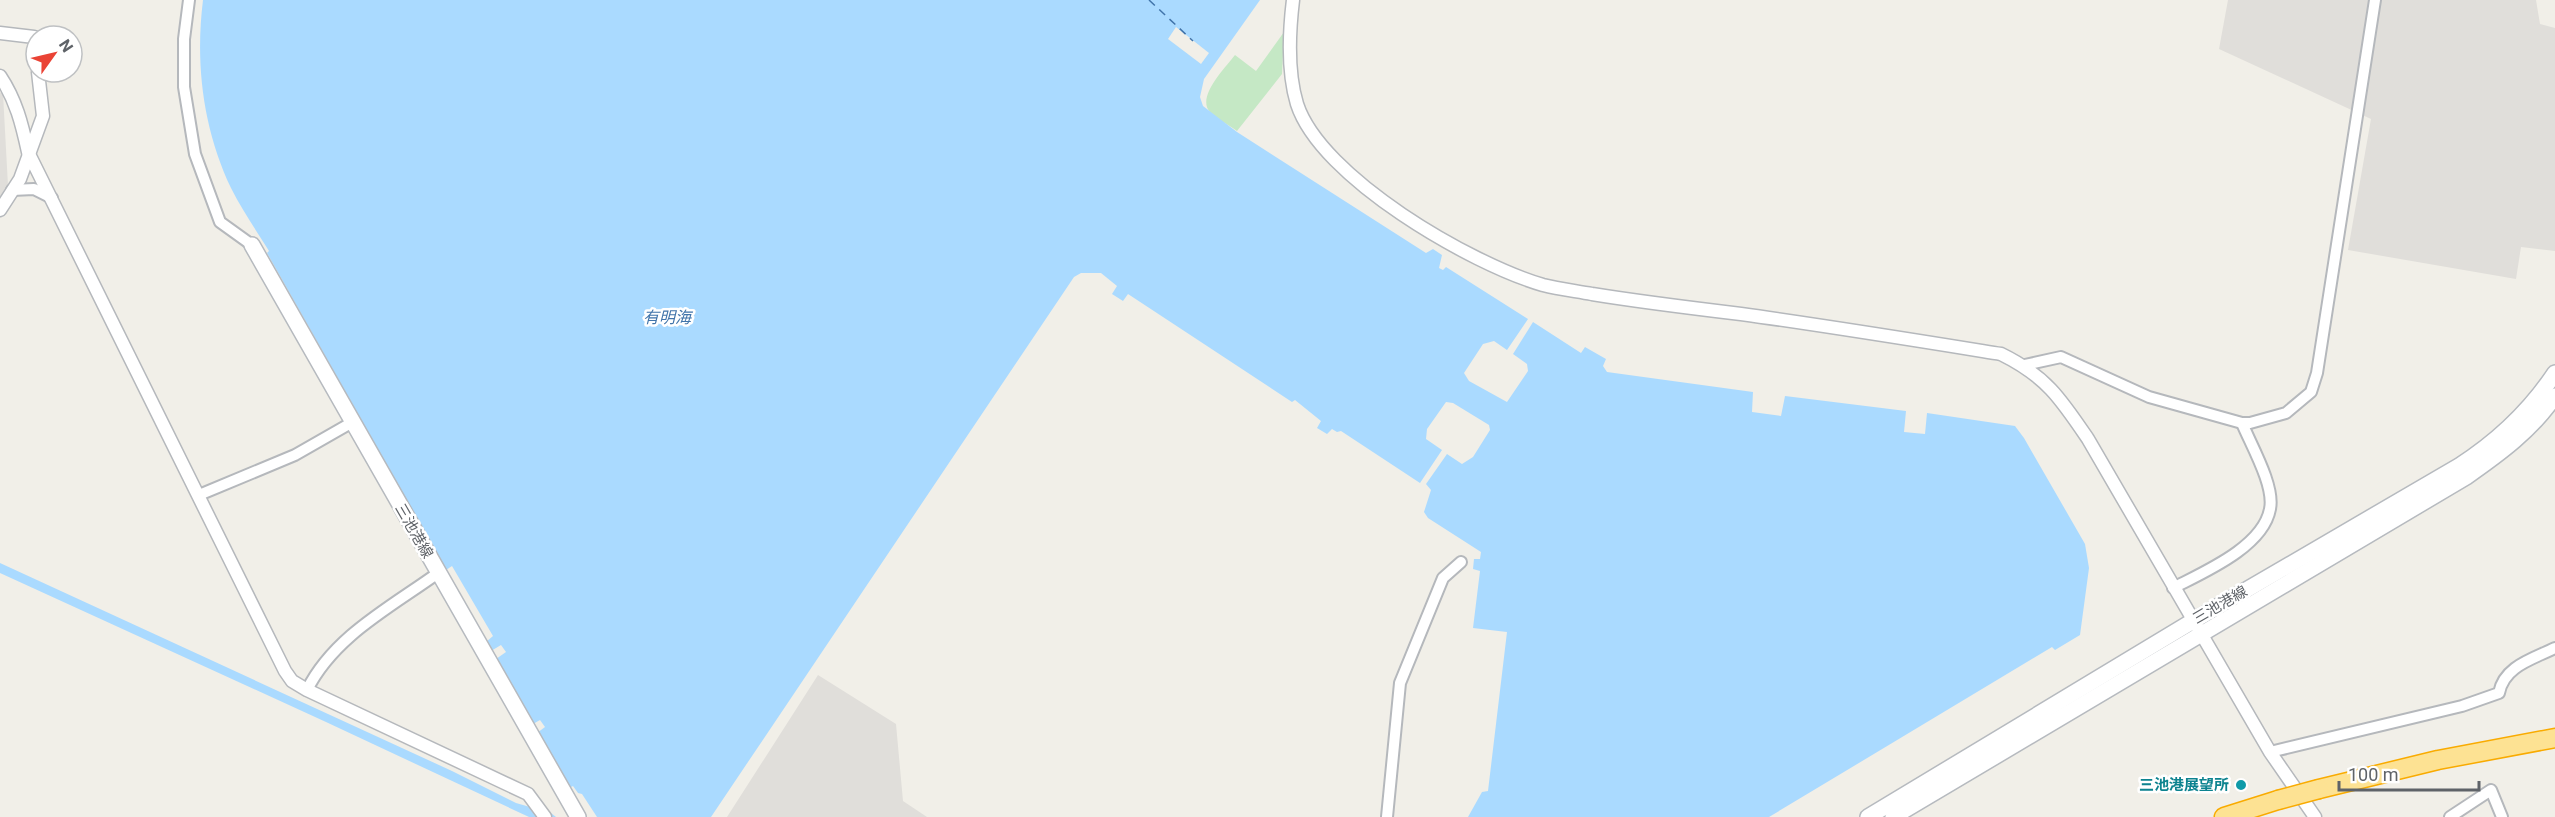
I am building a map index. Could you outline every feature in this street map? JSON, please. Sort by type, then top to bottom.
[{"type":"highway","points":[[2224,817],[2319,789],[2438,760],[2555,738]]},
{"type":"main road","name":"三池港線","points":[[252,245],[351,423],[578,817]]},
{"type":"main road","name":"三池港線","points":[[1893,817],[2491,445],[2518,420],[2555,373]]},
{"type":"main road","name":"三池港線","points":[[1868,817],[2197,627],[2466,477],[2500,453],[2527,429],[2555,396]]},
{"type":"street","points":[[189,0],[184,39],[184,87],[195,154],[203,182],[220,222],[252,245]]},
{"type":"street","points":[[1293,0],[1290,26],[1293,85],[1298,105],[1315,139],[1377,196],[1426,231],[1481,260],[1543,285],[1634,301],[1773,319],[2001,354],[2025,365],[2059,396],[2082,430],[2270,752],[2313,817]]},
{"type":"street","points":[[2025,365],[2061,357],[2149,397],[2242,423],[2286,413],[2311,392],[2318,373],[2375,0]]},
{"type":"street","points":[[0,33],[24,36]]},
{"type":"street","points":[[0,76],[11,93],[21,119],[28,152],[292,681],[528,794],[545,817]]},
{"type":"street","points":[[0,210],[20,178],[43,116],[39,84]]},
{"type":"street","points":[[12,190],[34,189],[52,198]]},
{"type":"street","points":[[199,495],[295,455],[351,423]]},
{"type":"street","points":[[2173,588],[2212,568],[2251,541],[2264,526],[2271,508],[2266,479],[2242,423]]},
{"type":"street","points":[[1387,817],[1400,683],[1443,578],[1461,562]]},
{"type":"street","points":[[307,690],[325,661],[345,639],[438,573]]},
{"type":"street","points":[[2270,752],[2462,706],[2499,693],[2504,678],[2514,668],[2555,648]]},
{"type":"street","points":[[2450,817],[2490,790],[2502,817]]},
{"type":"shaded area","points":[[2228,0],[2536,0],[2540,24],[2555,28],[2555,251],[2521,247],[2516,279],[2348,250],[2371,119],[2219,49]]},
{"type":"shaded area","points":[[0,92],[3,94],[8,186],[0,199]]},
{"type":"shaded area","points":[[818,675],[896,724],[903,801],[927,817],[727,817]]},
{"type":"green space","points":[[1284,32],[1282,74],[1237,131],[1210,112],[1207,106],[1209,91],[1235,55],[1256,71]]},
{"type":"water","name":"有明海","points":[[203,0],[1260,0],[1204,79],[1200,97],[1203,106],[1237,132],[1426,253],[1433,249],[1442,255],[1439,268],[1443,270],[1446,267],[1528,319],[1507,350],[1494,341],[1483,344],[1464,373],[1469,381],[1507,402],[1528,371],[1527,364],[1513,354],[1533,322],[1581,353],[1585,347],[1606,359],[1603,366],[1607,372],[1753,392],[1752,412],[1781,416],[1785,396],[1906,411],[1904,432],[1925,434],[1927,413],[2015,426],[2085,544],[2089,568],[2080,635],[2055,650],[2052,647],[1769,817],[1468,817],[1482,792],[1488,791],[1507,632],[1473,628],[1480,571],[1473,569],[1474,559],[1480,559],[1481,552],[1428,518],[1424,512],[1431,490],[1426,484],[1447,454],[1462,464],[1473,457],[1490,430],[1489,425],[1453,403],[1446,402],[1427,429],[1426,439],[1442,450],[1420,483],[1341,431],[1337,432],[1332,429],[1327,434],[1317,428],[1321,421],[1295,400],[1292,402],[1128,294],[1123,301],[1112,294],[1117,286],[1101,273],[1081,273],[1074,277],[711,817],[597,817],[582,794],[578,793],[573,786],[565,790],[537,733],[545,727],[540,720],[533,724],[496,659],[506,652],[501,645],[491,651],[486,642],[493,636],[452,566],[446,570],[267,253],[269,251],[231,188],[214,143],[204,96],[200,48]]},
{"type":"water","points":[[0,563],[452,771],[516,803],[551,813],[556,817],[529,817],[0,573]]},
{"type":"pier","points":[[1176,27],[1209,53],[1201,64],[1168,39]]},
{"type":"ferry route","points":[[1149,0],[1193,41]]},
{"type":"place","name":"三池港展望所","points":[[2241,785]]}]
